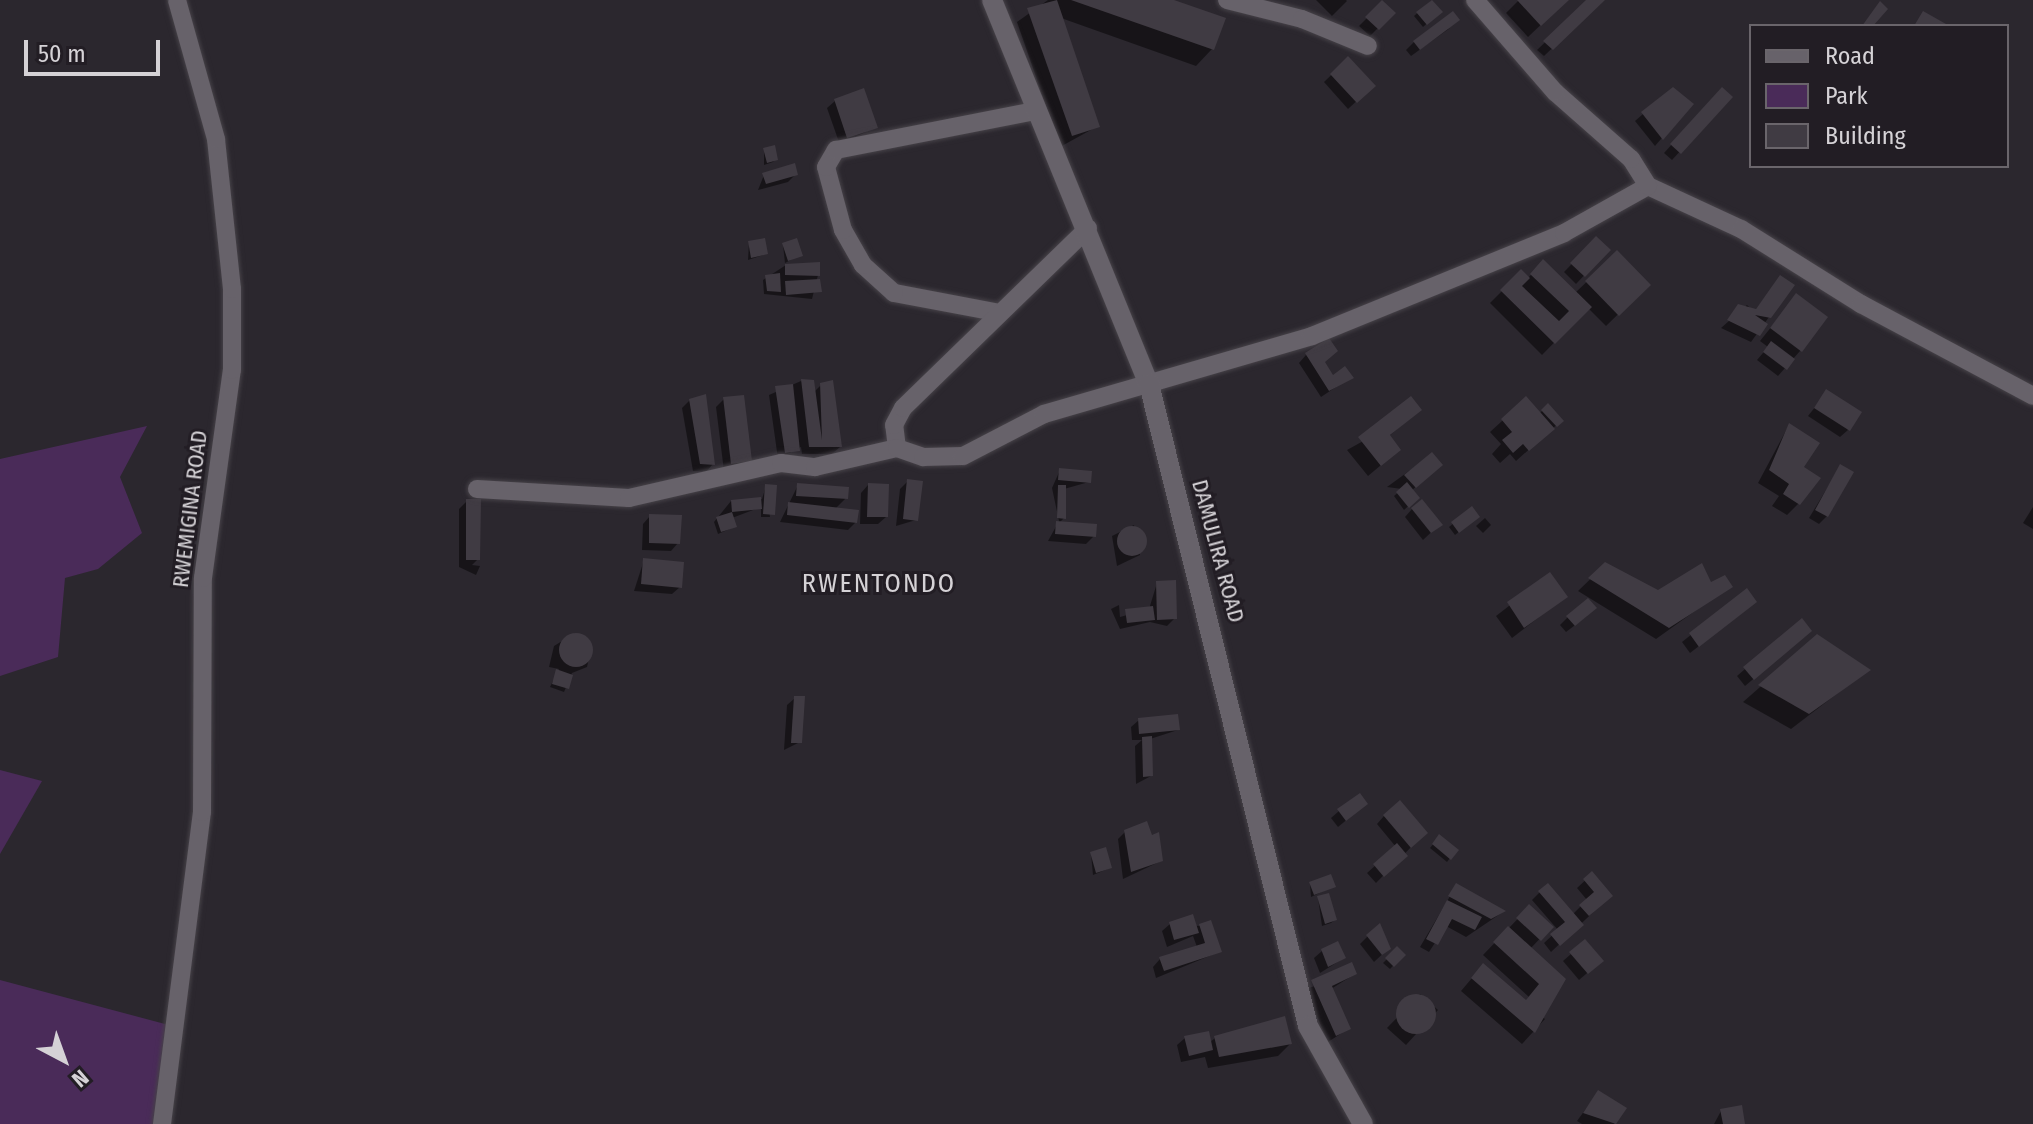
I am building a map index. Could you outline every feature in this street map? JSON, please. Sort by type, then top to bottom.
[{"type":"street","name":"RWEMIGINA ROAD","points":[[162,1124],[202,812],[203,578],[232,370],[232,289],[216,139],[177,0]]},
{"type":"street","name":"DAMULIRA ROAD","points":[[992,0],[1034,111],[1088,228],[1149,384],[1308,1026],[1363,1124]]},
{"type":"street","points":[[1227,0],[1302,19],[1368,46]]},
{"type":"street","points":[[1475,0],[1555,92],[1631,159],[1648,186],[1741,229],[1861,304],[2033,396]]},
{"type":"street","points":[[995,312],[894,293],[863,265],[843,230],[826,167],[836,150],[1034,111]]},
{"type":"street","points":[[477,489],[629,498],[766,466],[815,467],[897,448],[923,457],[963,456],[1044,414],[1312,336],[1564,233],[1648,186]]},
{"type":"street","points":[[897,448],[894,425],[903,408],[995,312],[1088,228]]},
{"type":"green space","points":[[147,426],[120,477],[142,533],[98,569],[65,578],[58,657],[0,676],[0,459]]},
{"type":"green space","points":[[0,770],[42,781],[0,854]]},
{"type":"green space","points":[[0,980],[180,1028],[169,1124],[0,1124]]},
{"type":"building","points":[[1057,0],[1100,127],[1072,136],[1027,8]]},
{"type":"building","points":[[1071,0],[1174,0],[1226,18],[1214,50]]},
{"type":"building","points":[[1382,0],[1396,13],[1379,30],[1365,17]]},
{"type":"building","points":[[1432,0],[1443,12],[1427,25],[1416,12]]},
{"type":"building","points":[[1517,0],[1569,0],[1541,26]]},
{"type":"building","points":[[1586,0],[1605,0],[1553,50],[1543,41]]},
{"type":"building","points":[[1880,1],[1888,9],[1875,24],[1863,24]]},
{"type":"building","points":[[1453,11],[1460,20],[1420,50],[1413,41]]},
{"type":"building","points":[[1923,11],[1946,24],[1915,24]]},
{"type":"building","points":[[1348,56],[1376,86],[1357,103],[1330,74]]},
{"type":"building","points":[[1673,87],[1694,104],[1663,140],[1641,112]]},
{"type":"building","points":[[1722,87],[1733,97],[1681,154],[1670,144]]},
{"type":"building","points":[[864,88],[878,128],[847,138],[834,99]]},
{"type":"building","points":[[775,145],[778,160],[767,163],[763,148]]},
{"type":"building","points":[[795,163],[798,175],[766,184],[762,173]]},
{"type":"building","points":[[1596,236],[1611,250],[1585,277],[1570,263]]},
{"type":"building","points":[[765,238],[768,254],[751,258],[748,241]]},
{"type":"building","points":[[797,238],[803,256],[788,261],[782,243]]},
{"type":"building","points":[[1617,250],[1651,285],[1619,316],[1585,281]]},
{"type":"building","points":[[1543,259],[1592,307],[1555,344],[1500,290],[1521,269],[1530,278],[1522,286],[1559,321],[1569,311],[1530,274]]},
{"type":"building","points":[[820,262],[820,276],[785,275],[785,264]]},
{"type":"building","points":[[780,273],[781,292],[767,291],[765,275]]},
{"type":"building","points":[[1780,275],[1795,285],[1771,318],[1755,315],[1768,324],[1760,336],[1727,320],[1738,304],[1756,309]]},
{"type":"building","points":[[820,279],[822,292],[786,295],[785,281]]},
{"type":"building","points":[[1796,293],[1828,317],[1802,352],[1770,328]]},
{"type":"building","points":[[1329,338],[1338,351],[1325,362],[1333,375],[1345,366],[1354,378],[1329,391],[1305,353]]},
{"type":"building","points":[[1771,341],[1795,359],[1787,370],[1763,352]]},
{"type":"building","points":[[801,379],[814,380],[822,440],[820,383],[833,380],[842,447],[809,447]]},
{"type":"building","points":[[793,384],[800,451],[785,453],[775,386]]},
{"type":"building","points":[[1826,389],[1862,412],[1850,431],[1814,408]]},
{"type":"building","points":[[706,394],[715,465],[700,464],[689,399]]},
{"type":"building","points":[[744,395],[752,461],[731,464],[723,397]]},
{"type":"building","points":[[1411,396],[1422,410],[1390,435],[1401,450],[1381,466],[1358,437]]},
{"type":"building","points":[[1526,396],[1555,429],[1529,451],[1523,444],[1513,453],[1502,440],[1512,432],[1501,419]]},
{"type":"building","points":[[1548,403],[1564,421],[1557,427],[1541,410]]},
{"type":"building","points":[[1789,423],[1820,443],[1804,467],[1821,478],[1800,505],[1783,494],[1789,484],[1769,470]]},
{"type":"building","points":[[1432,452],[1443,465],[1416,488],[1404,475]]},
{"type":"building","points":[[1840,464],[1854,472],[1828,517],[1815,510]]},
{"type":"building","points":[[1059,468],[1092,471],[1091,483],[1058,480]]},
{"type":"building","points":[[907,479],[923,481],[918,521],[903,519]]},
{"type":"building","points":[[1407,482],[1420,498],[1409,508],[1396,492]]},
{"type":"building","points":[[797,483],[849,487],[848,499],[796,496]]},
{"type":"building","points":[[868,483],[889,484],[888,517],[867,517]]},
{"type":"building","points":[[765,484],[777,485],[775,515],[763,514]]},
{"type":"building","points":[[1058,485],[1066,485],[1066,519],[1057,518]]},
{"type":"building","points":[[761,497],[762,509],[732,512],[731,500]]},
{"type":"building","points":[[466,499],[481,499],[480,560],[466,560]]},
{"type":"building","points":[[1422,499],[1443,525],[1431,533],[1411,508]]},
{"type":"building","points":[[788,502],[859,510],[857,523],[787,515]]},
{"type":"building","points":[[1472,506],[1480,517],[1459,533],[1451,522]]},
{"type":"building","points":[[732,512],[737,527],[721,532],[716,517]]},
{"type":"building","points":[[649,514],[682,515],[680,544],[649,543]]},
{"type":"building","points":[[1056,521],[1097,524],[1096,537],[1055,534]]},
{"type":"building","points":[[1132,526],[1143,530],[1147,541],[1143,552],[1132,556],[1121,552],[1117,541],[1121,530]]},
{"type":"building","points":[[643,558],[684,562],[682,588],[641,584]]},
{"type":"building","points":[[1605,562],[1658,590],[1702,563],[1711,582],[1725,575],[1733,587],[1669,628],[1588,578]]},
{"type":"building","points":[[1550,572],[1568,597],[1524,628],[1507,602]]},
{"type":"building","points":[[1176,580],[1177,619],[1157,620],[1156,581]]},
{"type":"building","points":[[1747,588],[1757,602],[1699,647],[1689,633]]},
{"type":"building","points":[[1588,598],[1597,608],[1575,626],[1566,616]]},
{"type":"building","points":[[1153,606],[1155,620],[1127,623],[1125,609]]},
{"type":"building","points":[[1802,618],[1812,631],[1754,680],[1743,667]]},
{"type":"building","points":[[576,633],[588,638],[593,650],[588,662],[576,667],[564,662],[559,650],[564,638]]},
{"type":"building","points":[[1817,634],[1871,670],[1809,714],[1758,685]]},
{"type":"building","points":[[556,669],[573,675],[569,689],[552,684]]},
{"type":"building","points":[[794,696],[805,696],[802,743],[791,743]]},
{"type":"building","points":[[1178,714],[1180,730],[1139,734],[1138,718]]},
{"type":"building","points":[[1152,736],[1153,776],[1143,777],[1142,737]]},
{"type":"building","points":[[1360,793],[1368,804],[1346,821],[1337,809]]},
{"type":"building","points":[[1400,800],[1428,833],[1411,848],[1383,815]]},
{"type":"building","points":[[1147,821],[1152,835],[1159,832],[1163,861],[1131,872],[1124,830]]},
{"type":"building","points":[[1439,834],[1459,850],[1451,860],[1432,844]]},
{"type":"building","points":[[1397,843],[1408,856],[1384,877],[1373,864]]},
{"type":"building","points":[[1106,847],[1112,868],[1096,873],[1090,852]]},
{"type":"building","points":[[1592,871],[1613,896],[1589,916],[1579,905],[1594,892],[1583,879]]},
{"type":"building","points":[[1331,874],[1336,887],[1314,895],[1309,882]]},
{"type":"building","points":[[1456,883],[1506,911],[1491,919],[1448,896]]},
{"type":"building","points":[[1548,883],[1584,925],[1560,946],[1550,934],[1565,922],[1538,891]]},
{"type":"building","points":[[1329,893],[1337,920],[1325,924],[1317,896]]},
{"type":"building","points":[[1447,900],[1482,917],[1475,930],[1452,919],[1438,945],[1426,939]]},
{"type":"building","points":[[1529,904],[1554,927],[1541,941],[1516,918]]},
{"type":"building","points":[[1193,914],[1199,933],[1174,940],[1169,922]]},
{"type":"building","points":[[1211,920],[1222,952],[1164,971],[1159,957],[1205,943],[1199,924]]},
{"type":"building","points":[[1380,923],[1391,949],[1382,955],[1366,935]]},
{"type":"building","points":[[1508,926],[1566,979],[1535,1033],[1471,978],[1483,963],[1526,1000],[1539,984],[1493,942]]},
{"type":"building","points":[[1585,939],[1604,961],[1588,974],[1569,952]]},
{"type":"building","points":[[1338,941],[1346,958],[1328,967],[1321,949]]},
{"type":"building","points":[[1397,946],[1406,955],[1394,967],[1385,958]]},
{"type":"building","points":[[1352,962],[1357,974],[1332,986],[1351,1029],[1336,1036],[1311,980]]},
{"type":"building","points":[[1416,994],[1430,1000],[1436,1014],[1430,1028],[1416,1034],[1402,1028],[1396,1014],[1402,1000]]},
{"type":"building","points":[[1285,1016],[1292,1044],[1219,1057],[1214,1036]]},
{"type":"building","points":[[1209,1031],[1213,1050],[1189,1056],[1184,1036]]},
{"type":"building","points":[[1598,1090],[1627,1108],[1616,1124],[1583,1113]]},
{"type":"building","points":[[1742,1105],[1745,1124],[1723,1124],[1720,1109]]},
{"type":"district","name":"RWENTONDO","points":[[879,584]]}]
